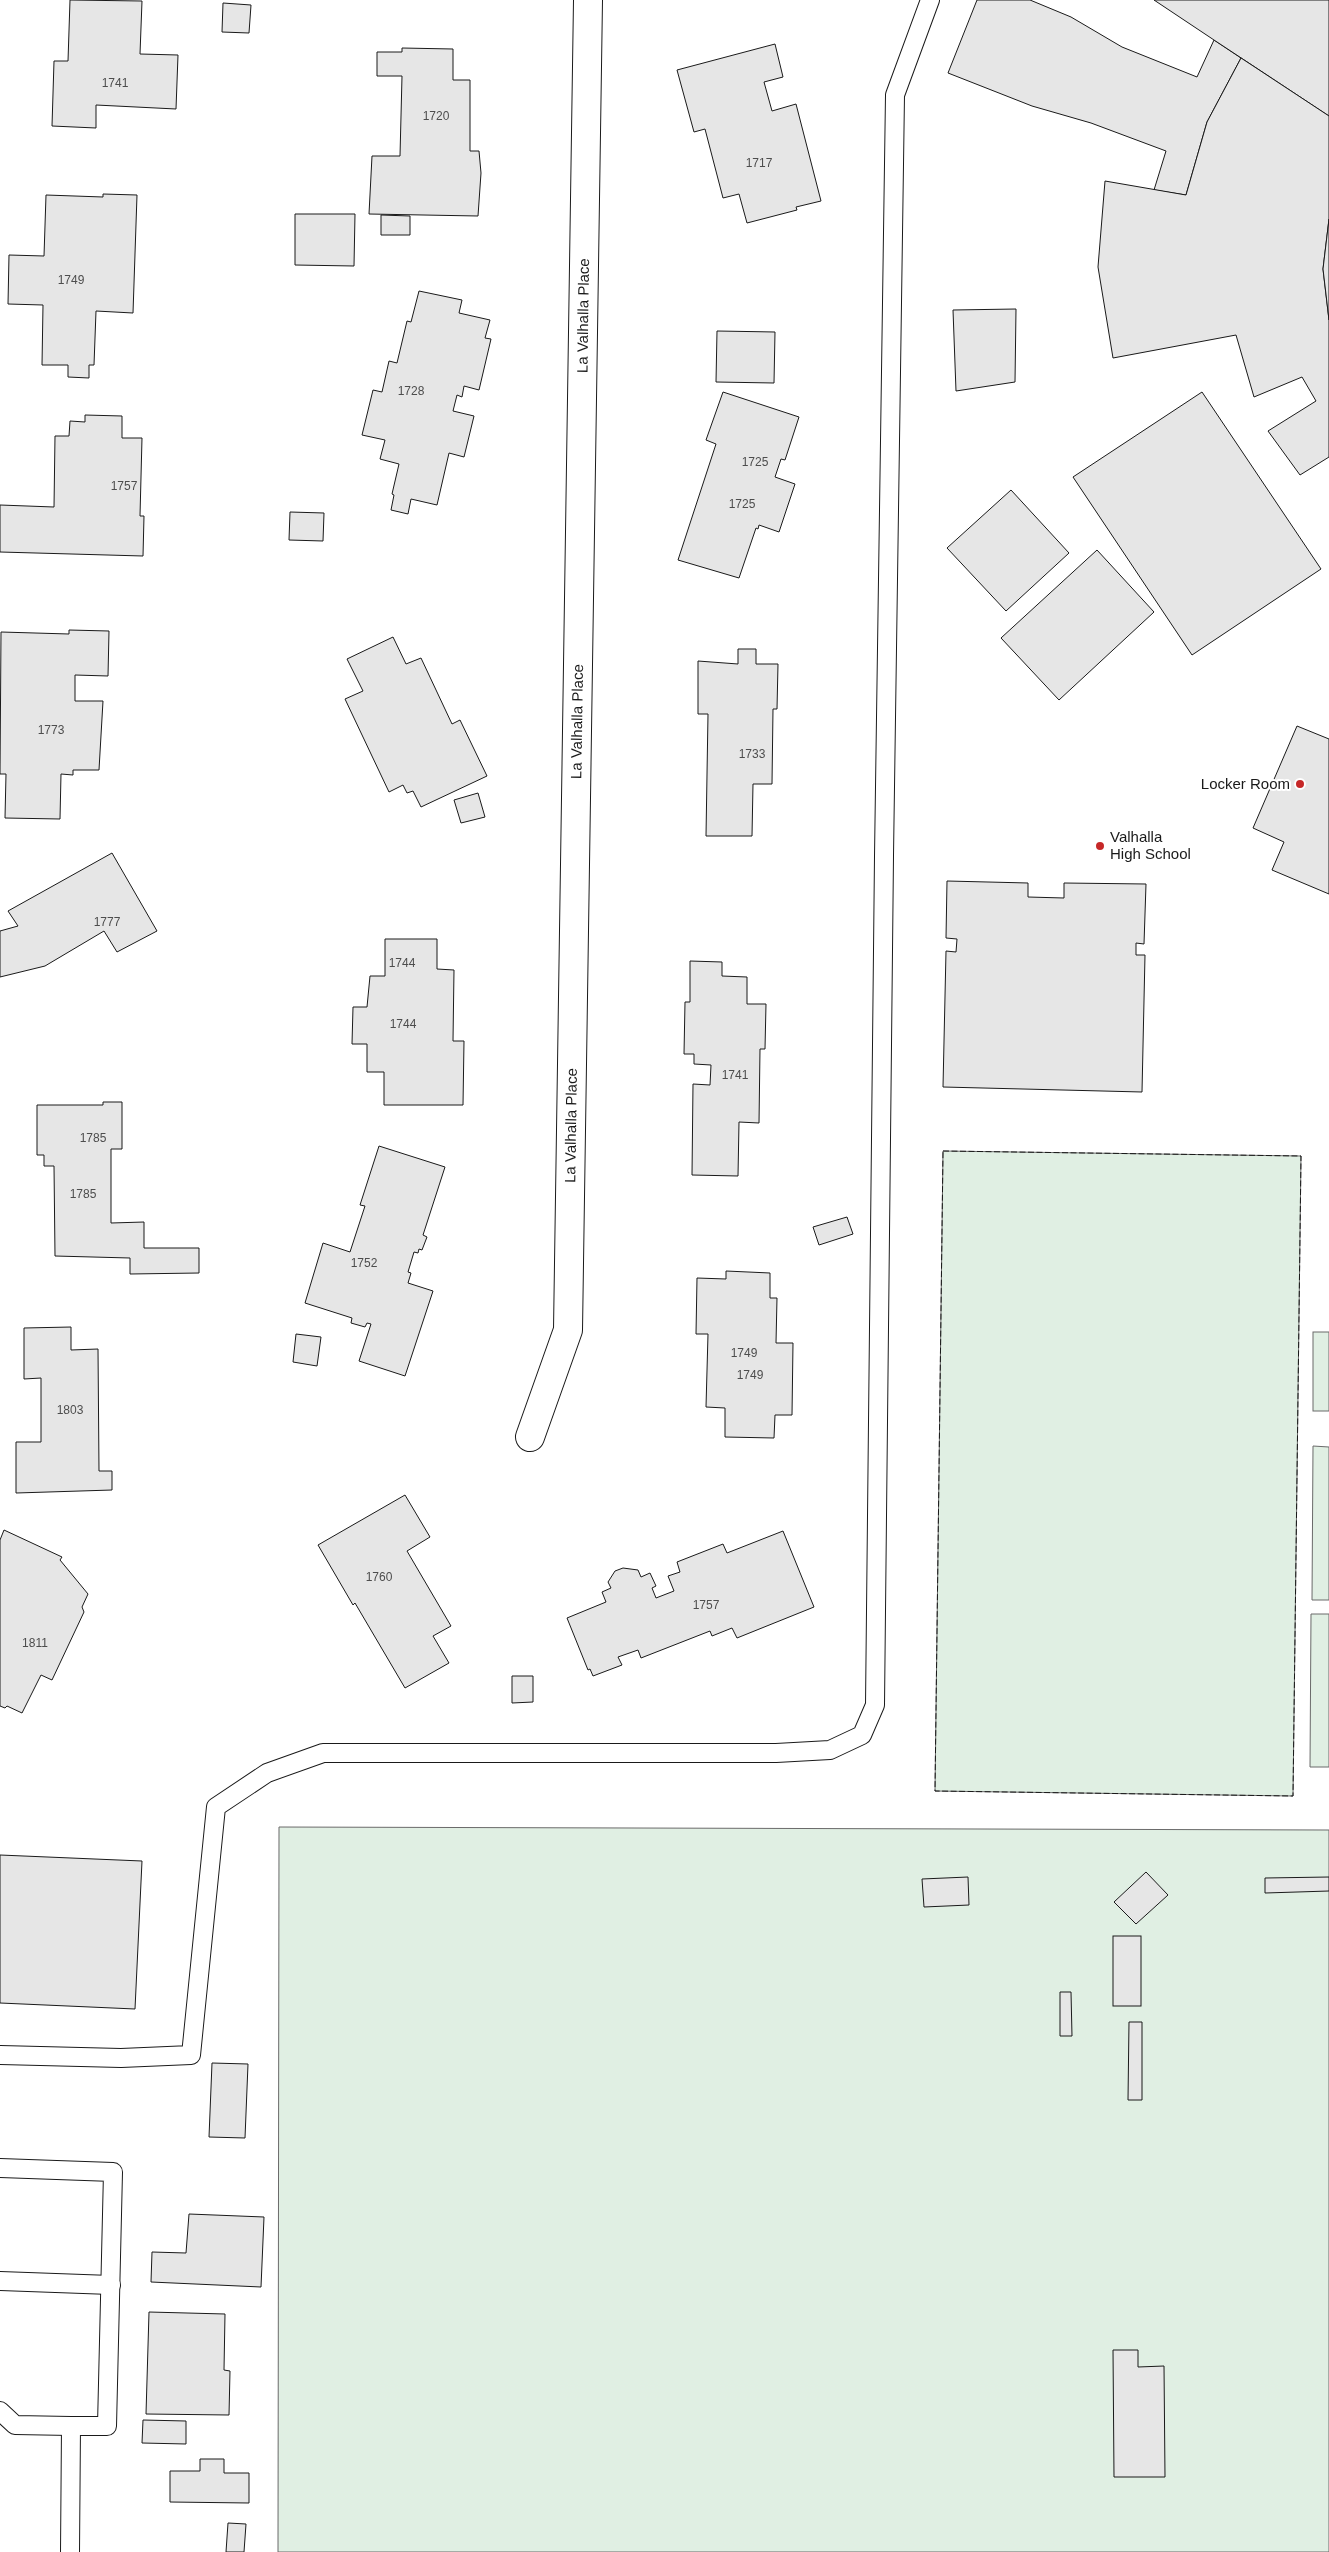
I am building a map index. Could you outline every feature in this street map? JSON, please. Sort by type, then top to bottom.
[{"type":"street","name":"La Valhalla Place","points":[[530,1437],[568,1330],[588,0]]},
{"type":"lane","points":[[0,2055],[121,2058],[191,2055],[216,1807],[267,1773],[323,1753],[776,1753],[830,1750],[862,1735],[875,1705],[883,876],[895,94],[930,0]]},
{"type":"lane","points":[[0,2168],[113,2172],[107,2426],[15,2425],[0,2411]]},
{"type":"lane","points":[[0,2281],[110,2285]]},
{"type":"lane","points":[[70,2552],[71,2426]]},
{"type":"green space","points":[[943,1151],[1301,1156],[1293,1796],[935,1791]]},
{"type":"green space","points":[[1313,1332],[1329,1332],[1329,1411],[1313,1411]]},
{"type":"green space","points":[[1313,1446],[1329,1447],[1329,1600],[1312,1600]]},
{"type":"green space","points":[[1311,1614],[1329,1614],[1329,1767],[1310,1767]]},
{"type":"green space","points":[[279,1827],[1329,1830],[1329,2552],[278,2552]]},
{"type":"building","points":[[70,0],[142,1],[140,54],[178,55],[176,109],[96,105],[96,128],[52,126],[54,61],[68,61]]},
{"type":"building","points":[[977,0],[1030,0],[1071,17],[1122,47],[1197,77],[1214,40],[1241,58],[1207,122],[1186,195],[1154,190],[1166,151],[1091,123],[1032,106],[948,73]]},
{"type":"building","points":[[1154,0],[1329,0],[1329,116],[1214,40]]},
{"type":"building","points":[[223,3],[251,5],[249,33],[222,32]]},
{"type":"building","points":[[775,44],[783,77],[764,82],[772,111],[796,104],[821,201],[796,207],[797,210],[747,223],[739,194],[723,198],[705,129],[694,132],[677,70]]},
{"type":"building","points":[[402,48],[453,49],[453,80],[470,80],[470,151],[479,151],[481,173],[478,216],[369,214],[372,156],[400,156],[402,76],[377,76],[377,52],[402,52]]},
{"type":"building","points":[[1241,58],[1329,116],[1329,219],[1323,269],[1329,320],[1329,457],[1300,475],[1268,431],[1316,401],[1302,377],[1254,397],[1236,335],[1113,358],[1098,267],[1105,181],[1186,195],[1207,122]]},
{"type":"building","points":[[103,194],[137,195],[133,313],[96,311],[94,365],[89,365],[89,378],[68,377],[68,365],[42,365],[43,305],[8,304],[9,255],[44,256],[46,195],[103,197]]},
{"type":"building","points":[[295,214],[355,214],[354,266],[295,265]]},
{"type":"building","points":[[381,215],[410,216],[410,235],[381,235]]},
{"type":"building","points":[[1329,219],[1329,320],[1323,269]]},
{"type":"building","points":[[419,291],[462,300],[459,313],[490,320],[485,338],[491,339],[479,390],[464,386],[462,397],[457,395],[453,411],[474,416],[464,457],[449,453],[437,505],[411,499],[408,514],[391,510],[394,495],[392,494],[399,464],[380,459],[385,440],[362,435],[373,390],[382,392],[389,361],[397,363],[407,321],[411,322]]},
{"type":"building","points":[[1016,309],[1015,382],[956,391],[953,310]]},
{"type":"building","points":[[717,331],[775,332],[774,383],[716,382]]},
{"type":"building","points":[[723,392],[799,417],[785,460],[781,459],[775,477],[795,484],[779,532],[759,525],[758,529],[756,528],[739,578],[678,560],[716,444],[706,440]]},
{"type":"building","points":[[1202,392],[1321,569],[1192,655],[1073,477]]},
{"type":"building","points":[[85,415],[122,416],[122,438],[142,438],[140,516],[144,516],[143,556],[0,552],[0,505],[54,507],[55,436],[69,436],[70,421],[85,422]]},
{"type":"building","points":[[1011,490],[1069,553],[1006,611],[947,548]]},
{"type":"building","points":[[290,512],[324,513],[323,541],[289,540]]},
{"type":"building","points":[[1097,550],[1154,612],[1059,700],[1001,638]]},
{"type":"building","points":[[69,630],[109,631],[108,676],[75,675],[75,701],[103,701],[99,770],[73,770],[73,775],[61,774],[60,819],[5,818],[6,774],[0,774],[1,632],[69,634]]},
{"type":"building","points":[[393,637],[406,664],[421,658],[452,724],[460,720],[487,776],[421,807],[413,791],[407,793],[403,785],[389,792],[345,699],[363,691],[347,659]]},
{"type":"building","points":[[738,649],[756,649],[756,664],[778,664],[777,709],[773,709],[772,784],[753,784],[752,836],[706,836],[708,714],[698,714],[698,661],[738,664]]},
{"type":"building","name":"Locker Room","points":[[1297,726],[1329,739],[1329,894],[1272,870],[1284,842],[1253,828]]},
{"type":"building","points":[[478,793],[485,817],[461,823],[454,800]]},
{"type":"building","points":[[112,853],[157,931],[117,952],[104,931],[45,966],[0,977],[0,931],[18,926],[8,911]]},
{"type":"building","points":[[947,881],[1028,883],[1028,897],[1064,898],[1064,883],[1146,884],[1144,944],[1136,943],[1136,955],[1145,955],[1142,1092],[943,1087],[946,951],[956,952],[957,939],[946,938]]},
{"type":"building","points":[[385,939],[437,939],[437,969],[454,970],[453,1041],[464,1041],[463,1105],[384,1105],[384,1072],[367,1072],[367,1044],[352,1044],[353,1007],[367,1007],[370,976],[385,976]]},
{"type":"building","points":[[690,961],[722,962],[722,976],[747,977],[747,1004],[766,1004],[765,1049],[760,1049],[759,1123],[739,1122],[738,1176],[692,1175],[693,1084],[710,1085],[711,1065],[694,1064],[694,1054],[684,1054],[685,1002],[690,1002]]},
{"type":"building","points":[[103,1102],[122,1102],[122,1149],[111,1149],[111,1223],[144,1222],[144,1248],[199,1248],[199,1273],[130,1274],[130,1258],[55,1256],[54,1166],[44,1166],[44,1155],[37,1155],[37,1105],[103,1105]]},
{"type":"building","points":[[379,1146],[445,1167],[423,1235],[427,1237],[422,1250],[419,1249],[418,1253],[414,1252],[408,1272],[411,1273],[408,1283],[433,1291],[405,1376],[359,1361],[371,1324],[367,1323],[365,1327],[351,1323],[352,1318],[305,1303],[323,1243],[350,1252],[365,1206],[360,1205]]},
{"type":"building","points":[[847,1217],[853,1234],[819,1245],[813,1227]]},
{"type":"building","points":[[726,1271],[770,1273],[770,1298],[777,1298],[776,1343],[793,1343],[792,1415],[775,1415],[774,1438],[725,1437],[725,1408],[706,1407],[708,1334],[696,1334],[697,1278],[726,1279]]},
{"type":"building","points":[[71,1327],[71,1350],[98,1349],[99,1471],[112,1471],[112,1490],[16,1493],[16,1442],[41,1442],[41,1378],[24,1379],[24,1328]]},
{"type":"building","points":[[296,1334],[321,1337],[317,1366],[293,1362]]},
{"type":"building","points":[[405,1495],[430,1537],[407,1551],[451,1626],[433,1636],[449,1663],[405,1688],[318,1545]]},
{"type":"building","points":[[4,1530],[62,1557],[60,1560],[88,1594],[82,1607],[84,1612],[52,1680],[41,1675],[22,1713],[7,1706],[5,1708],[0,1706],[0,1540]]},
{"type":"building","points":[[783,1531],[814,1607],[737,1638],[732,1628],[712,1636],[710,1631],[641,1658],[638,1650],[618,1657],[622,1665],[593,1676],[590,1669],[588,1670],[567,1618],[606,1602],[602,1592],[611,1588],[608,1582],[615,1571],[623,1568],[638,1570],[641,1577],[650,1573],[656,1586],[652,1588],[656,1598],[674,1591],[668,1576],[680,1572],[677,1562],[723,1544],[727,1553]]},
{"type":"building","points":[[512,1676],[533,1676],[533,1702],[512,1703]]},
{"type":"building","points":[[0,1855],[142,1861],[135,2009],[0,2003]]},
{"type":"building","points":[[1146,1872],[1168,1895],[1136,1924],[1114,1902]]},
{"type":"building","points":[[968,1877],[969,1905],[924,1907],[922,1879]]},
{"type":"building","points":[[1329,1877],[1329,1891],[1265,1893],[1265,1878]]},
{"type":"building","points":[[1113,1936],[1141,1936],[1141,2006],[1113,2006]]},
{"type":"building","points":[[1060,1992],[1071,1992],[1072,2036],[1060,2036]]},
{"type":"building","points":[[1129,2022],[1142,2022],[1142,2100],[1128,2100]]},
{"type":"building","points":[[212,2063],[248,2064],[245,2138],[209,2137]]},
{"type":"building","points":[[189,2214],[264,2217],[261,2287],[151,2282],[152,2252],[186,2253]]},
{"type":"building","points":[[149,2312],[225,2314],[224,2370],[230,2371],[229,2415],[146,2414]]},
{"type":"building","points":[[1113,2350],[1138,2350],[1138,2367],[1164,2366],[1165,2477],[1114,2477]]},
{"type":"building","points":[[143,2420],[186,2421],[186,2444],[142,2443]]},
{"type":"building","points":[[200,2459],[224,2459],[224,2473],[249,2473],[249,2503],[170,2502],[170,2471],[200,2471]]},
{"type":"building","points":[[228,2523],[246,2524],[244,2552],[226,2552]]},
{"type":"fence","points":[[943,1151],[1301,1156],[1293,1796],[935,1791],[943,1151]]},
{"type":"place","name":"Locker Room","points":[[1300,784]]},
{"type":"place","name":"Valhalla High School","points":[[1100,846]]}]
